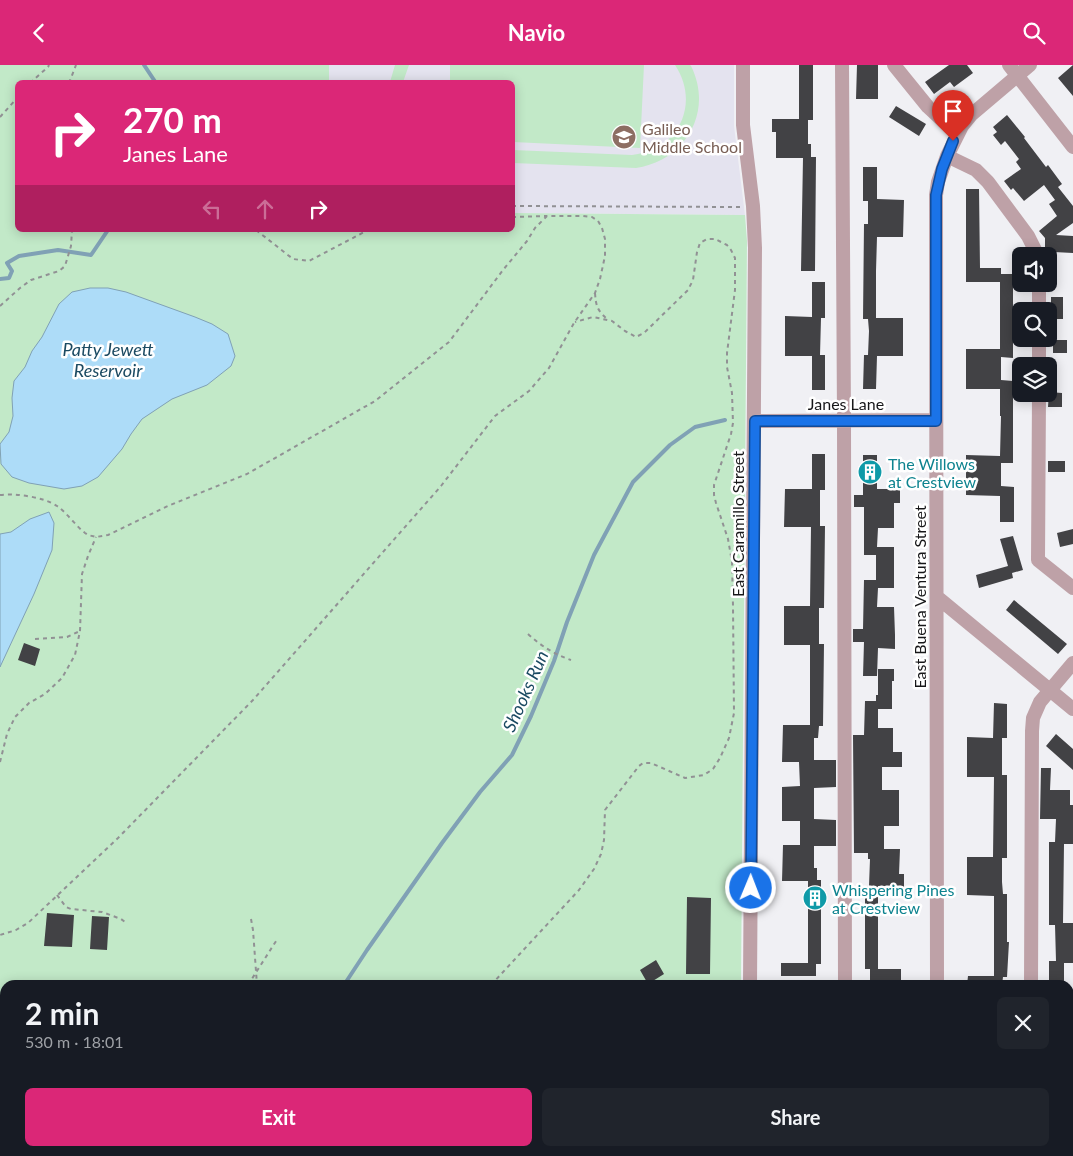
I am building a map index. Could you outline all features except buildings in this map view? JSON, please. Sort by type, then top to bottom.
[{"type":"street","name":"East Caramillo Street","points":[[743,65],[743,125],[753,206],[755,249],[750,980]]},
{"type":"street","points":[[842,65],[845,980]]},
{"type":"street","points":[[894,65],[928,107],[957,134]]},
{"type":"street","name":"East Buena Ventura Street","points":[[937,980],[936,195],[938,182],[957,134],[971,115],[1013,70],[1030,65]]},
{"type":"street","points":[[1013,70],[1073,147]]},
{"type":"street","points":[[947,156],[976,170],[988,182],[1028,236],[1034,247]]},
{"type":"street","points":[[1039,402],[1038,560],[1073,588]]},
{"type":"street","name":"Janes Lane","points":[[755,421],[936,421]]},
{"type":"street","points":[[937,597],[1073,709]]},
{"type":"street","points":[[1031,980],[1033,718],[1037,707],[1073,663]]},
{"type":"path","points":[[33,80],[49,65]]},
{"type":"path","points":[[70,80],[75,65]]},
{"type":"path","points":[[0,117],[15,100]]},
{"type":"path","points":[[515,207],[753,206]]},
{"type":"path","points":[[0,495],[17,495],[49,502],[57,506],[85,533],[96,537],[108,535],[168,507],[247,474],[375,401],[449,342],[535,228],[547,216]]},
{"type":"path","points":[[0,935],[16,930],[28,923],[118,838],[254,700],[441,487],[495,416],[529,391],[549,368],[574,323],[595,293],[605,256],[605,239],[598,221],[592,217],[515,217]]},
{"type":"path","points":[[0,306],[31,280],[59,271],[65,266],[69,257],[72,232]]},
{"type":"path","points":[[259,232],[293,259],[309,261],[364,232]]},
{"type":"path","points":[[496,980],[579,890],[594,869],[601,854],[605,810],[639,766],[644,763],[651,763],[685,778],[704,775],[713,769],[720,758],[729,738],[732,725],[734,704],[732,562],[728,539],[714,495],[714,485],[733,423],[732,393],[727,367],[735,290],[735,258],[732,250],[715,239],[706,239],[700,243],[697,252],[694,280],[688,290],[644,333],[636,337],[608,320],[593,317],[574,323]]},
{"type":"path","points":[[595,293],[599,311],[608,320]]},
{"type":"path","points":[[0,762],[7,734],[15,717],[29,703],[45,694],[62,678],[76,655],[80,631],[82,574],[96,537]]},
{"type":"path","points":[[35,639],[67,637],[80,631]]},
{"type":"path","points":[[528,634],[556,655],[571,659]]},
{"type":"path","points":[[57,895],[66,907],[102,911],[121,919],[125,923]]},
{"type":"path","points":[[251,919],[257,980]]},
{"type":"path","points":[[251,980],[278,938]]},
{"type":"shaded area","name":"Galileo Middle School","points":[[329,65],[734,65],[734,126],[745,215],[515,213],[515,80],[329,80]]},
{"type":"green space","points":[[0,65],[329,65],[329,80],[15,80],[15,232],[515,232],[515,213],[745,215],[747,241],[741,980],[0,980]]},
{"type":"green space","points":[[395,65],[409,65],[404,80],[391,80]]},
{"type":"green space","points":[[450,65],[644,65],[640,148],[515,142],[515,80],[450,80]]},
{"type":"green space","points":[[675,65],[691,66],[697,83],[699,100],[697,117],[681,145],[668,156],[636,168],[515,163],[515,150],[632,155],[648,152],[662,145],[673,135],[680,123],[685,110],[686,95],[683,80]]},
{"type":"water","name":"Patty Jewett Reservoir","points":[[90,288],[108,288],[126,292],[212,324],[228,334],[235,356],[231,366],[207,385],[172,399],[142,419],[122,449],[98,477],[82,486],[64,489],[29,483],[12,477],[1,464],[0,444],[9,432],[13,416],[12,398],[14,381],[25,367],[59,304],[72,292]]},
{"type":"water","points":[[49,512],[54,523],[52,550],[0,667],[0,534],[11,532],[30,519]]},
{"type":"waterway","name":"Shooks Run","points":[[144,65],[154,80]]},
{"type":"waterway","name":"Shooks Run","points":[[0,279],[9,278],[12,271],[7,263],[19,256],[58,250],[91,255],[107,232]]},
{"type":"waterway","name":"Shooks Run","points":[[347,980],[442,843],[480,792],[512,755],[554,661],[567,622],[594,555],[633,482],[670,445],[695,427],[725,420]]},
{"type":"place","name":"Galileo Middle School","points":[[624,137]]},
{"type":"place","name":"The Willows at Crestview","points":[[870,472]]},
{"type":"place","name":"Whispering Pines at Crestview","points":[[815,898]]},
{"type":"route","points":[[751,888],[755,421],[936,421],[936,195],[942,169],[953,141]]}]
